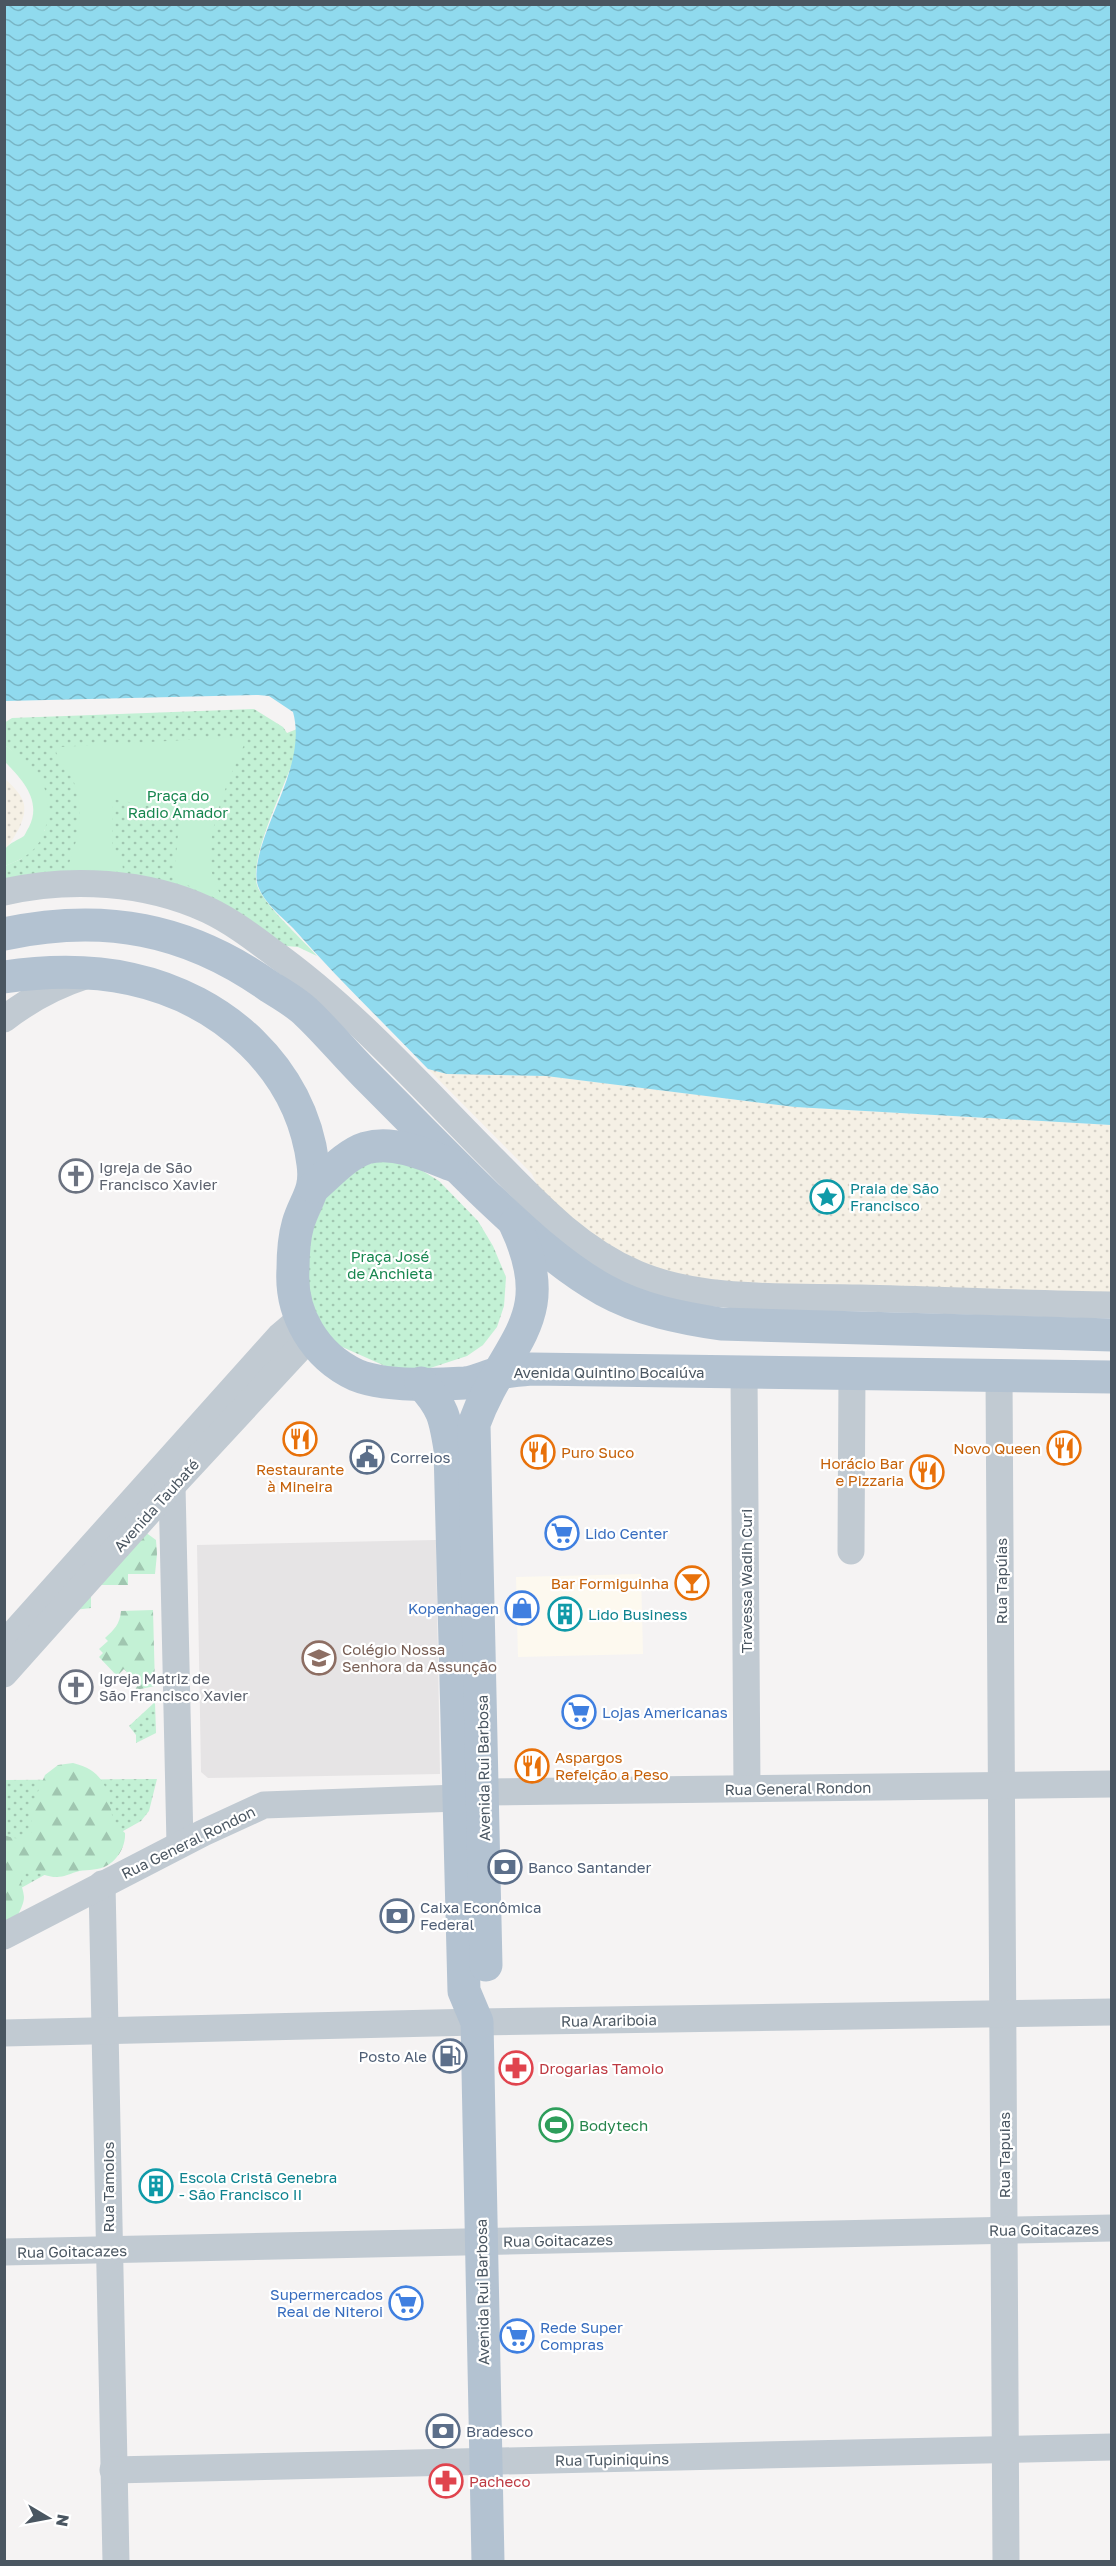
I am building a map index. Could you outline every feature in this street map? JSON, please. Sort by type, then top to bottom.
[{"type":"main road","points":[[4,934],[39,927],[118,925],[181,940],[218,954],[261,980],[306,1012],[515,1224],[605,1291],[649,1309],[721,1324],[1112,1335]]},
{"type":"main road","points":[[4,977],[33,973],[92,973],[131,979],[169,991],[225,1021],[256,1044],[278,1070],[303,1119],[313,1163],[314,1187]]},
{"type":"main road","points":[[305,1328],[294,1298],[292,1271],[298,1225],[314,1187],[338,1165],[366,1148],[393,1147],[457,1166]]},
{"type":"main road","name":"Avenida Rui Barbosa","points":[[488,2562],[477,2022],[465,1991],[471,1795],[474,1424],[488,1389],[523,1333],[531,1314],[532,1273],[525,1246],[515,1224]]},
{"type":"main road","name":"Avenida Quintino Bocaiúva","points":[[305,1328],[334,1361],[357,1375],[383,1381],[466,1383],[497,1374],[531,1369],[1112,1377]]},
{"type":"main road","name":"Avenida Rui Barbosa","points":[[422,1383],[439,1403],[450,1449],[471,1795]]},
{"type":"street","points":[[4,892],[35,885],[78,884],[130,888],[165,895],[205,909],[235,925],[307,976],[372,1037],[553,1219],[599,1255],[639,1275],[690,1290],[762,1295],[1112,1305]]},
{"type":"street","points":[[4,1019],[27,1002],[59,984],[92,973]]},
{"type":"street","name":"Avenida Taubaté","points":[[4,1674],[172,1486],[305,1328]]},
{"type":"street","name":"Avenida Taubaté","points":[[4,1644],[272,1345],[305,1328]]},
{"type":"street","name":"Travessa Wadih Curi","points":[[744,1373],[747,1788]]},
{"type":"street","points":[[851,1551],[852,1373]]},
{"type":"street","name":"Rua Tapúias","points":[[999,1376],[1002,1785]]},
{"type":"street","points":[[172,1486],[180,1844]]},
{"type":"street","name":"Rua General Rondon","points":[[4,1936],[180,1844],[264,1805],[471,1795],[747,1788],[1112,1784]]},
{"type":"street","name":"Rua Tapuias","points":[[1002,1785],[1006,2562]]},
{"type":"street","name":"Rua Tamoios","points":[[102,1884],[107,2031],[116,2562]]},
{"type":"street","name":"Rua Arariboia","points":[[4,2033],[477,2022],[1112,2012]]},
{"type":"street","name":"Rua Goitacazes","points":[[4,2252],[1112,2228]]},
{"type":"street","name":"Rua Tupiniquins","points":[[113,2470],[1112,2446]]},
{"type":"shaded area","name":"Colégio Nossa Senhora da Assunção","points":[[436,1540],[440,1774],[208,1778],[201,1772],[197,1545]]},
{"type":"shaded area","points":[[641,1574],[643,1654],[518,1657],[516,1577]]},
{"type":"green space","name":"Praça do Radio Amador","points":[[254,709],[283,727],[287,733],[297,729],[296,752],[258,856],[257,885],[260,893],[274,911],[317,956],[298,947],[262,944],[165,895],[5,892],[5,866],[21,859],[45,830],[26,763],[5,745],[4,723],[12,718]]},
{"type":"green space","points":[[239,737],[245,741],[244,745],[220,804],[210,852],[213,876],[224,902],[174,879],[180,812],[113,799],[112,851],[122,860],[123,871],[67,869],[77,838],[80,817],[78,796],[73,781],[56,752],[60,747]]},
{"type":"green space","points":[[5,745],[28,763],[39,776],[46,794],[48,814],[39,843],[27,855],[5,866],[5,849],[24,835],[29,827],[33,808],[29,792],[5,762]]},
{"type":"green space","name":"Praça José de Anchieta","points":[[378,1161],[398,1162],[421,1170],[439,1181],[478,1221],[493,1246],[506,1277],[504,1306],[497,1327],[483,1345],[467,1356],[418,1372],[385,1366],[331,1342],[300,1301],[296,1269],[335,1176]]},
{"type":"green space","points":[[129,1528],[141,1529],[156,1540],[155,1574],[128,1574],[128,1585],[91,1585],[91,1608],[74,1610],[66,1614],[61,1612],[66,1594],[98,1548],[111,1536]]},
{"type":"green space","points":[[153,1610],[155,1686],[136,1690],[133,1693],[138,1685],[124,1669],[117,1676],[99,1657],[103,1653],[99,1649],[108,1641],[105,1638],[116,1626],[121,1611]]},
{"type":"green space","points":[[155,1702],[156,1733],[136,1743],[136,1735],[129,1726]]},
{"type":"green space","points":[[73,1763],[93,1771],[104,1784],[110,1801],[113,1822],[125,1833],[122,1848],[109,1865],[101,1868],[57,1877],[26,1872],[21,1881],[24,1897],[21,1909],[17,1917],[4,1921],[4,1835],[19,1838],[32,1832],[31,1808],[45,1775],[58,1765]]},
{"type":"green space","points":[[157,1779],[149,1811],[141,1821],[5,1897],[5,1780]]},
{"type":"sand","points":[[5,779],[23,801],[24,813],[20,827],[5,849]]},
{"type":"sand","name":"Praia de São Francisco","points":[[428,1069],[447,1074],[547,1076],[795,1107],[1111,1125],[1111,1305],[690,1290],[553,1219],[532,1174]]},
{"type":"water","points":[[4,5],[1111,5],[1111,1125],[795,1107],[546,1076],[447,1074],[428,1069],[273,909],[258,886],[256,873],[260,852],[293,758],[296,727],[293,712],[269,696],[258,695],[5,701]]},
{"type":"place","name":"Igreja de São Francisco Xavier","points":[[76,1176]]},
{"type":"place","name":"Praia de São Francisco","points":[[827,1197]]},
{"type":"place","name":"Restaurante à Mineira","points":[[300,1439]]},
{"type":"place","name":"Novo Queen","points":[[1064,1448]]},
{"type":"place","name":"Puro Suco","points":[[538,1452]]},
{"type":"place","name":"Correios","points":[[367,1457]]},
{"type":"place","name":"Horácio Bar e Pizzaria","points":[[927,1472]]},
{"type":"place","name":"Lido Center","points":[[562,1533]]},
{"type":"place","name":"Bar Formiguinha","points":[[692,1583]]},
{"type":"place","name":"Kopenhagen","points":[[522,1608]]},
{"type":"place","name":"Lido Business","points":[[565,1614]]},
{"type":"place","name":"Colégio Nossa Senhora da Assunção","points":[[319,1658]]},
{"type":"place","name":"Igreja Matriz de São Francisco Xavier","points":[[76,1687]]},
{"type":"place","name":"Lojas Americanas","points":[[579,1712]]},
{"type":"place","name":"Aspargos Refeição a Peso","points":[[532,1766]]},
{"type":"place","name":"Banco Santander","points":[[505,1867]]},
{"type":"place","name":"Caixa Econômica Federal","points":[[397,1916]]},
{"type":"place","name":"Posto Ale","points":[[450,2056]]},
{"type":"place","name":"Drogarias Tamoio","points":[[516,2068]]},
{"type":"place","name":"Bodytech","points":[[556,2125]]},
{"type":"place","name":"Escola Cristã Genebra - São Francisco II","points":[[156,2186]]},
{"type":"place","name":"Supermercados Real de Niteroi","points":[[406,2303]]},
{"type":"place","name":"Rede Super Compras","points":[[517,2336]]},
{"type":"place","name":"Bradesco","points":[[443,2431]]},
{"type":"place","name":"Pacheco","points":[[446,2481]]}]
